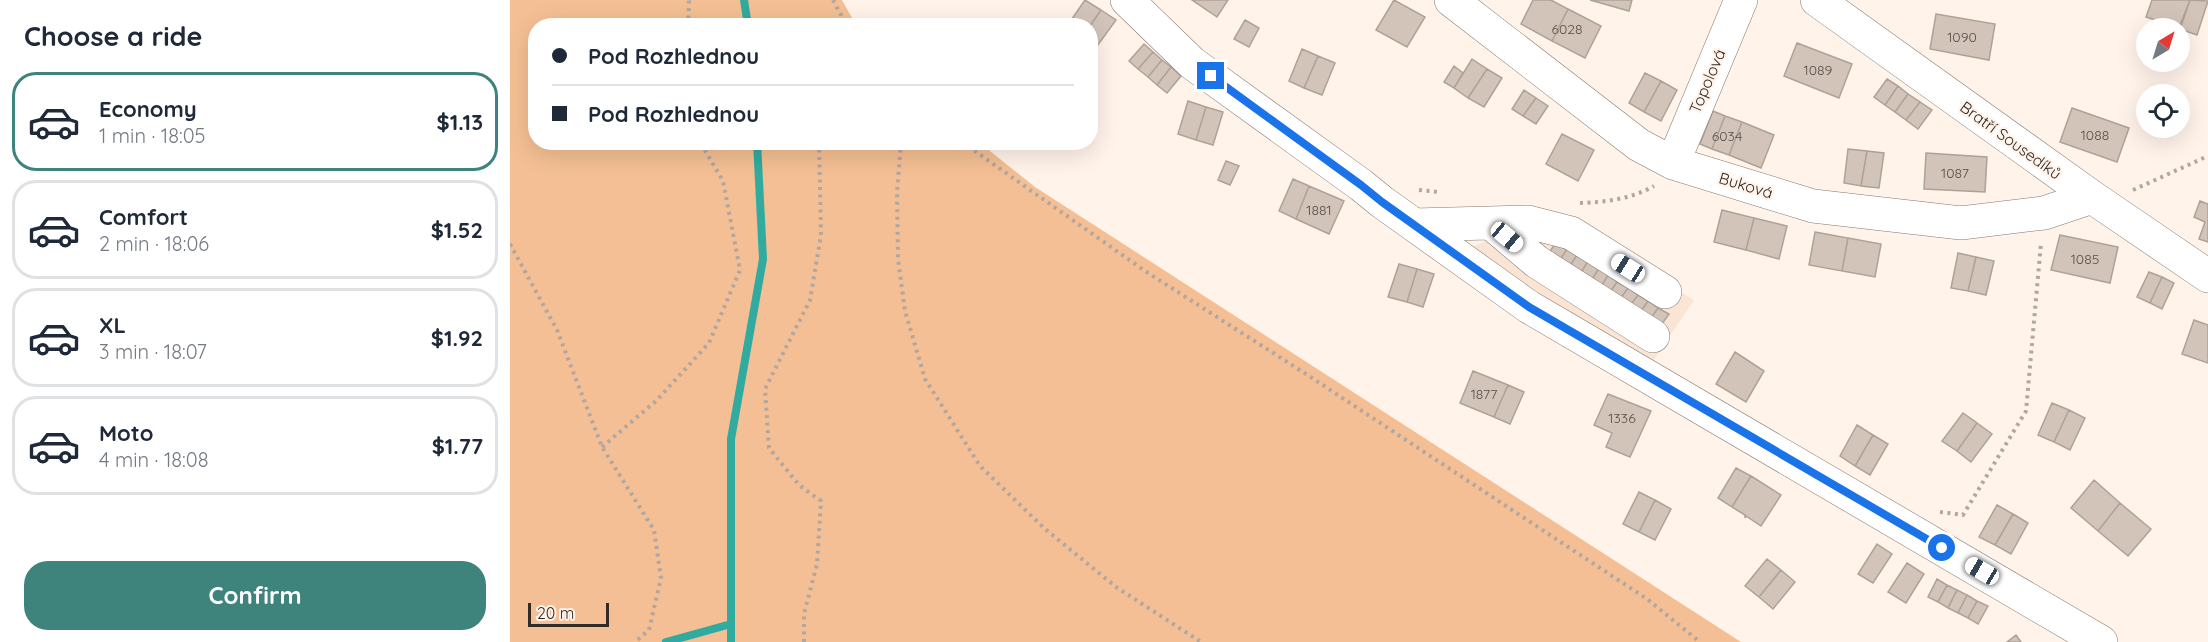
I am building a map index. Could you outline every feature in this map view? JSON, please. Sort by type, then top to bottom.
[{"type":"street","points":[[1127,0],[1192,63],[1529,307],[2101,642]]},
{"type":"street","name":"Buková","points":[[1450,0],[1639,145],[1673,163],[1813,206],[1961,223],[2044,213],[2097,201]]},
{"type":"street","name":"Topolová","points":[[1673,163],[1741,0]]},
{"type":"street","name":"Bratří Sousedíků","points":[[1817,0],[2097,201],[2208,276]]},
{"type":"street","points":[[1414,225],[1528,222],[1571,233],[1665,292]]},
{"type":"street","points":[[1492,224],[1537,262],[1653,336]]},
{"type":"path","points":[[688,0],[688,18]]},
{"type":"path","points":[[833,0],[842,18]]},
{"type":"path","points":[[602,447],[656,401],[709,343],[740,270],[723,181],[705,150]]},
{"type":"path","points":[[804,642],[804,614],[817,564],[821,501],[799,485],[769,448],[765,389],[810,300],[821,235],[819,150]]},
{"type":"path","points":[[900,150],[897,192],[898,258],[905,311],[925,379],[980,465],[1045,530],[1107,580],[1201,642]]},
{"type":"path","points":[[973,150],[1145,271],[1355,406],[1647,599],[1700,642]]},
{"type":"path","points":[[2097,201],[2208,156]]},
{"type":"path","points":[[1929,510],[1963,515],[2026,411],[2044,213]]},
{"type":"path","points":[[510,244],[557,330],[602,447],[654,530],[661,578],[649,630],[635,642]]},
{"type":"shaded area","points":[[510,0],[842,0],[852,18],[528,18],[528,150],[989,150],[1035,187],[1741,642],[510,642]]},
{"type":"shaded area","points":[[1550,212],[1694,300],[1651,364],[1470,248]]},
{"type":"building","points":[[1085,0],[1101,10],[1096,18],[1073,18]]},
{"type":"building","points":[[1192,0],[1228,0],[1217,17]]},
{"type":"building","points":[[1394,0],[1425,17],[1407,47],[1376,30]]},
{"type":"building","points":[[1533,0],[1551,0],[1568,9],[1552,41],[1521,24]]},
{"type":"building","points":[[1590,0],[1632,0],[1629,11]]},
{"type":"building","points":[[2152,0],[2190,0],[2183,18],[2146,17]]},
{"type":"building","points":[[2190,0],[2208,1],[2197,35],[2190,33],[2190,18],[2184,18]]},
{"type":"building","points":[[1568,9],[1601,26],[1585,58],[1552,41]]},
{"type":"building","points":[[1101,10],[1116,20],[1098,45],[1098,18],[1096,18]]},
{"type":"building","points":[[1936,14],[1995,24],[1989,60],[1930,49]]},
{"type":"building","points":[[1245,20],[1259,28],[1249,47],[1234,39]]},
{"type":"building","points":[[1797,43],[1852,64],[1839,98],[1784,76]]},
{"type":"building","points":[[1144,44],[1153,52],[1138,69],[1129,61]]},
{"type":"building","points":[[1302,49],[1318,56],[1304,88],[1289,81]]},
{"type":"building","points":[[1153,52],[1162,60],[1148,77],[1138,69]]},
{"type":"building","points":[[1318,56],[1335,63],[1322,95],[1304,88]]},
{"type":"building","points":[[1472,59],[1487,69],[1468,98],[1454,88]]},
{"type":"building","points":[[1162,60],[1171,67],[1157,85],[1148,77]]},
{"type":"building","points":[[1454,66],[1463,73],[1454,88],[1444,82]]},
{"type":"building","points":[[1171,67],[1181,76],[1167,93],[1157,85]]},
{"type":"building","points":[[1487,69],[1502,78],[1484,107],[1468,98]]},
{"type":"building","points":[[1645,73],[1661,81],[1644,112],[1629,103]]},
{"type":"building","points":[[1887,79],[1898,86],[1885,105],[1874,97]]},
{"type":"building","points":[[1661,81],[1677,90],[1661,121],[1644,112]]},
{"type":"building","points":[[1898,86],[1908,94],[1895,112],[1885,105]]},
{"type":"building","points":[[1524,90],[1536,98],[1523,116],[1512,109]]},
{"type":"building","points":[[1908,94],[1920,102],[1906,120],[1895,112]]},
{"type":"building","points":[[1536,98],[1548,106],[1536,124],[1523,116]]},
{"type":"building","points":[[1188,101],[1206,107],[1196,140],[1178,134]]},
{"type":"building","points":[[1920,102],[1932,110],[1918,129],[1906,120]]},
{"type":"building","points":[[1206,107],[1223,112],[1213,145],[1196,140]]},
{"type":"building","points":[[2072,108],[2129,128],[2117,162],[2060,142]]},
{"type":"building","points":[[1713,111],[1725,116],[1712,149],[1700,144]]},
{"type":"building","points":[[1725,116],[1742,122],[1729,155],[1712,149]]},
{"type":"building","points":[[1742,122],[1774,135],[1761,168],[1729,155]]},
{"type":"building","points":[[1562,134],[1594,150],[1578,181],[1546,164]]},
{"type":"building","points":[[1848,149],[1867,151],[1861,186],[1844,183]]},
{"type":"building","points":[[1867,151],[1884,153],[1879,188],[1861,186]]},
{"type":"building","points":[[1926,153],[1987,157],[1985,192],[1924,189]]},
{"type":"building","points":[[1226,161],[1239,166],[1230,185],[1218,180]]},
{"type":"building","points":[[1293,179],[1309,186],[1296,219],[1279,211]]},
{"type":"building","points":[[1309,186],[1344,201],[1329,234],[1296,219]]},
{"type":"building","points":[[2200,201],[2208,204],[2208,242],[2199,239],[2205,222],[2194,217]]},
{"type":"building","points":[[1722,210],[1754,218],[1746,250],[1714,242]]},
{"type":"building","points":[[1754,218],[1787,226],[1779,259],[1746,250]]},
{"type":"building","points":[[1815,232],[1848,238],[1842,271],[1809,265]]},
{"type":"building","points":[[2060,235],[2118,247],[2110,283],[2051,270]]},
{"type":"building","points":[[1848,238],[1881,244],[1875,277],[1842,271]]},
{"type":"building","points":[[1556,242],[1567,249],[1553,271],[1542,264]]},
{"type":"building","points":[[1567,249],[1577,255],[1563,277],[1553,271]]},
{"type":"building","points":[[1958,253],[1976,257],[1968,291],[1951,288]]},
{"type":"building","points":[[1577,255],[1588,261],[1574,284],[1563,277]]},
{"type":"building","points":[[1976,257],[1994,261],[1986,295],[1968,291]]},
{"type":"building","points":[[1588,261],[1599,268],[1585,291],[1574,284]]},
{"type":"building","points":[[1399,264],[1417,269],[1407,302],[1388,297]]},
{"type":"building","points":[[1599,268],[1608,275],[1595,297],[1585,291]]},
{"type":"building","points":[[1417,269],[1434,274],[1423,307],[1407,302]]},
{"type":"building","points":[[2149,272],[2162,277],[2150,303],[2137,297]]},
{"type":"building","points":[[1608,275],[1617,282],[1603,302],[1595,297]]},
{"type":"building","points":[[2162,277],[2174,283],[2162,309],[2150,303]]},
{"type":"building","points":[[1617,282],[1628,288],[1613,309],[1603,302]]},
{"type":"building","points":[[1628,288],[1638,295],[1623,315],[1613,309]]},
{"type":"building","points":[[1638,295],[1648,301],[1634,321],[1623,315]]},
{"type":"building","points":[[1648,301],[1658,308],[1644,328],[1634,321]]},
{"type":"building","points":[[1658,308],[1669,314],[1654,335],[1644,328]]},
{"type":"building","points":[[2194,320],[2208,325],[2208,363],[2182,354]]},
{"type":"building","points":[[1735,352],[1764,371],[1746,402],[1716,384]]},
{"type":"building","points":[[1473,371],[1508,385],[1494,417],[1460,403]]},
{"type":"building","points":[[1508,385],[1524,392],[1510,424],[1494,417]]},
{"type":"building","points":[[1608,394],[1651,411],[1630,457],[1606,447],[1612,433],[1594,425]]},
{"type":"building","points":[[2052,403],[2069,410],[2054,442],[2038,435]]},
{"type":"building","points":[[2069,410],[2085,418],[2070,450],[2054,442]]},
{"type":"building","points":[[1963,413],[1977,423],[1957,451],[1942,441]]},
{"type":"building","points":[[1977,423],[1992,434],[1971,462],[1957,451]]},
{"type":"building","points":[[1857,425],[1873,435],[1855,466],[1840,456]]},
{"type":"building","points":[[1873,435],[1888,444],[1870,475],[1855,466]]},
{"type":"building","points":[[1736,468],[1751,476],[1732,507],[1718,498]]},
{"type":"building","points":[[1751,476],[1781,495],[1761,526],[1746,516],[1745,518],[1745,515],[1732,507]]},
{"type":"building","points":[[2094,480],[2120,503],[2098,531],[2071,508]]},
{"type":"building","points":[[1639,492],[1655,500],[1639,532],[1623,524]]},
{"type":"building","points":[[1655,500],[1671,509],[1655,540],[1639,532]]},
{"type":"building","points":[[2120,503],[2151,529],[2128,556],[2098,531]]},
{"type":"building","points":[[1997,505],[2013,514],[1995,545],[1979,537]]},
{"type":"building","points":[[2013,514],[2028,523],[2011,554],[1995,545]]},
{"type":"building","points":[[1877,544],[1892,554],[1873,583],[1858,574]]},
{"type":"building","points":[[1767,559],[1781,570],[1759,597],[1745,586]]},
{"type":"building","points":[[1907,563],[1924,574],[1906,603],[1888,592]]},
{"type":"building","points":[[1781,570],[1795,582],[1773,609],[1759,597]]},
{"type":"building","points":[[1937,579],[1947,585],[1938,602],[1928,597]]},
{"type":"building","points":[[1947,585],[1957,590],[1948,608],[1938,602]]},
{"type":"building","points":[[1957,590],[1967,595],[1958,613],[1948,608]]},
{"type":"building","points":[[1967,595],[1977,601],[1968,618],[1958,613]]},
{"type":"building","points":[[1977,601],[1988,606],[1978,624],[1968,618]]},
{"type":"building","points":[[2016,635],[2021,642],[2007,642]]},
{"type":"waterway","points":[[744,0],[747,18]]},
{"type":"waterway","points":[[731,642],[731,439],[763,259],[757,150]]},
{"type":"waterway","points":[[666,642],[731,624]]},
{"type":"route","points":[[1211,76],[1529,307],[1942,548]]}]
